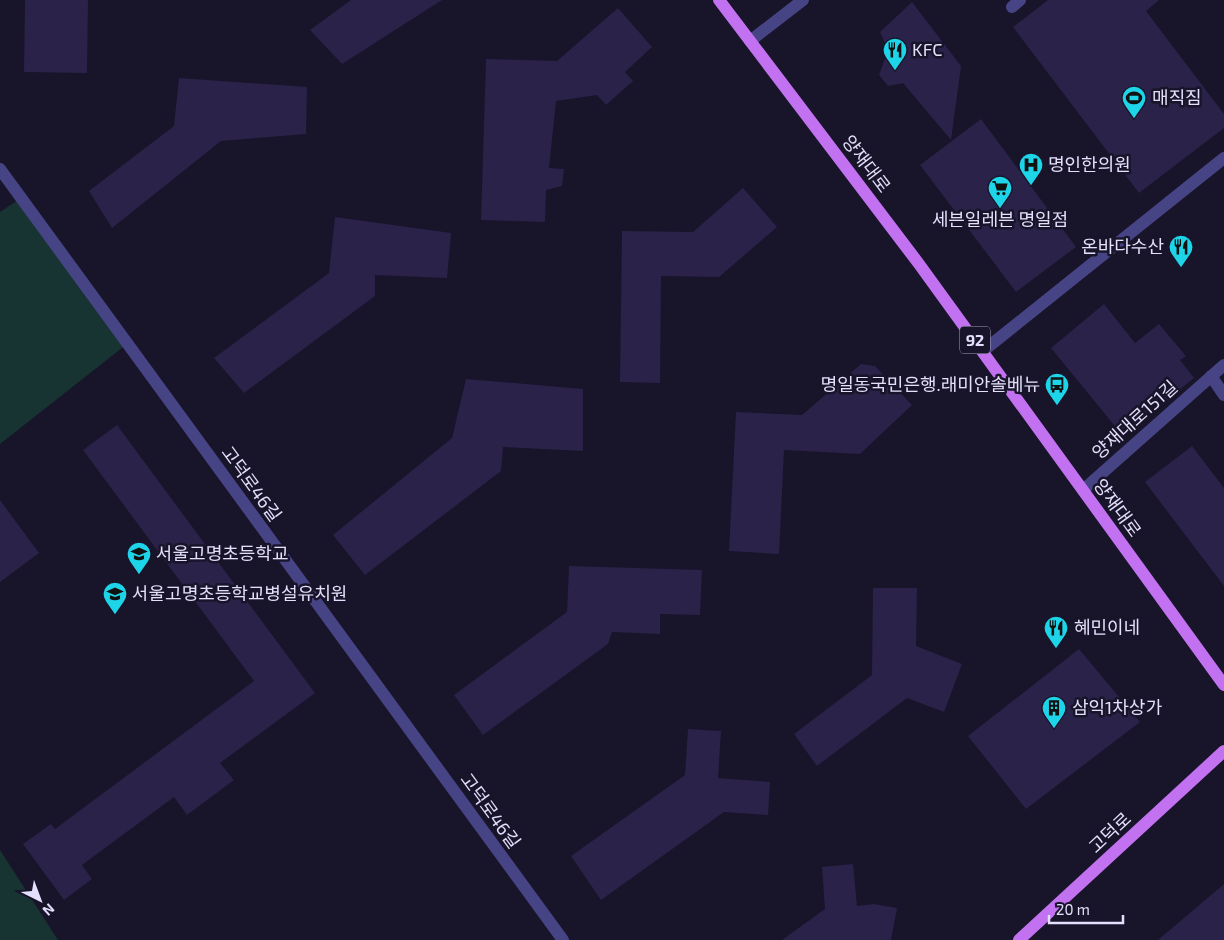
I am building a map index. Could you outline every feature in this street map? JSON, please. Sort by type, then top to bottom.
[{"type":"main road","name":"양재대로","points":[[719,0],[982,351],[1224,685]]},
{"type":"main road","name":"고덕로","points":[[1019,940],[1224,751]]},
{"type":"street","points":[[750,41],[803,0]]},
{"type":"street","points":[[982,351],[1224,158]]},
{"type":"street","name":"고덕로46길","points":[[0,169],[563,940]]},
{"type":"street","name":"양재대로151길","points":[[1083,490],[1224,365]]},
{"type":"street","points":[[1212,376],[1224,395]]},
{"type":"green space","points":[[21,198],[127,344],[0,444],[0,212]]},
{"type":"green space","points":[[0,850],[58,940],[0,940]]},
{"type":"building","points":[[25,0],[88,0],[87,73],[24,72]]},
{"type":"building","points":[[351,0],[442,0],[342,64],[310,30]]},
{"type":"building","points":[[1048,0],[1159,0],[1146,11],[1224,114],[1224,128],[1139,193],[1013,27]]},
{"type":"building","points":[[912,2],[961,66],[951,140],[903,83],[888,86],[879,75],[888,50],[880,32]]},
{"type":"building","points":[[618,8],[652,47],[625,72],[633,81],[606,105],[597,95],[556,101],[549,168],[564,169],[562,186],[546,190],[545,222],[481,220],[486,59],[557,61]]},
{"type":"building","points":[[179,78],[307,87],[306,134],[221,141],[112,228],[89,191],[174,126]]},
{"type":"building","points":[[981,119],[1076,247],[1016,292],[920,165]]},
{"type":"building","points":[[743,188],[777,227],[719,277],[661,276],[660,383],[620,382],[622,231],[693,232]]},
{"type":"building","points":[[335,217],[451,233],[447,278],[375,275],[375,296],[244,393],[214,358],[329,273]]},
{"type":"building","points":[[1104,304],[1135,343],[1159,324],[1186,356],[1180,360],[1194,378],[1123,436],[1051,348]]},
{"type":"building","points":[[861,364],[875,366],[912,405],[860,454],[784,450],[779,554],[729,551],[736,412],[802,415]]},
{"type":"building","points":[[466,379],[583,389],[583,451],[503,447],[501,471],[365,575],[333,535],[452,438]]},
{"type":"building","points":[[117,425],[315,693],[220,763],[234,780],[187,815],[174,797],[82,865],[92,879],[64,900],[23,844],[51,824],[55,829],[254,681],[83,450]]},
{"type":"building","points":[[1192,446],[1224,488],[1224,586],[1145,482]]},
{"type":"building","points":[[0,500],[39,553],[0,582]]},
{"type":"building","points":[[569,566],[702,570],[700,615],[660,614],[660,634],[612,632],[608,644],[483,735],[454,695],[567,612]]},
{"type":"building","points":[[873,588],[917,588],[916,646],[962,664],[944,712],[907,698],[817,766],[794,734],[872,675]]},
{"type":"building","name":"삼익1차상가","points":[[1079,649],[1140,722],[1026,809],[968,736]]},
{"type":"building","points":[[688,729],[721,731],[718,778],[770,782],[768,815],[724,812],[601,900],[571,856],[685,775]]},
{"type":"building","points":[[853,864],[857,906],[874,904],[897,908],[891,940],[782,940],[825,909],[822,867]]},
{"type":"building","points":[[1224,884],[1224,940],[1158,940]]},
{"type":"place","name":"KFC","points":[[895,71]]},
{"type":"place","name":"매직짐","points":[[1134,119]]},
{"type":"place","name":"명인한의원","points":[[1031,186]]},
{"type":"place","name":"세븐일레븐 명일점","points":[[1000,209]]},
{"type":"place","name":"온바다수산","points":[[1181,268]]},
{"type":"place","name":"명일동국민은행.래미안솔베뉴","points":[[1057,406]]},
{"type":"place","name":"서울고명초등학교","points":[[139,575]]},
{"type":"place","name":"서울고명초등학교병설유치원","points":[[115,615]]},
{"type":"place","name":"혜민이네","points":[[1056,649]]},
{"type":"place","name":"삼익1차상가","points":[[1054,729]]}]
